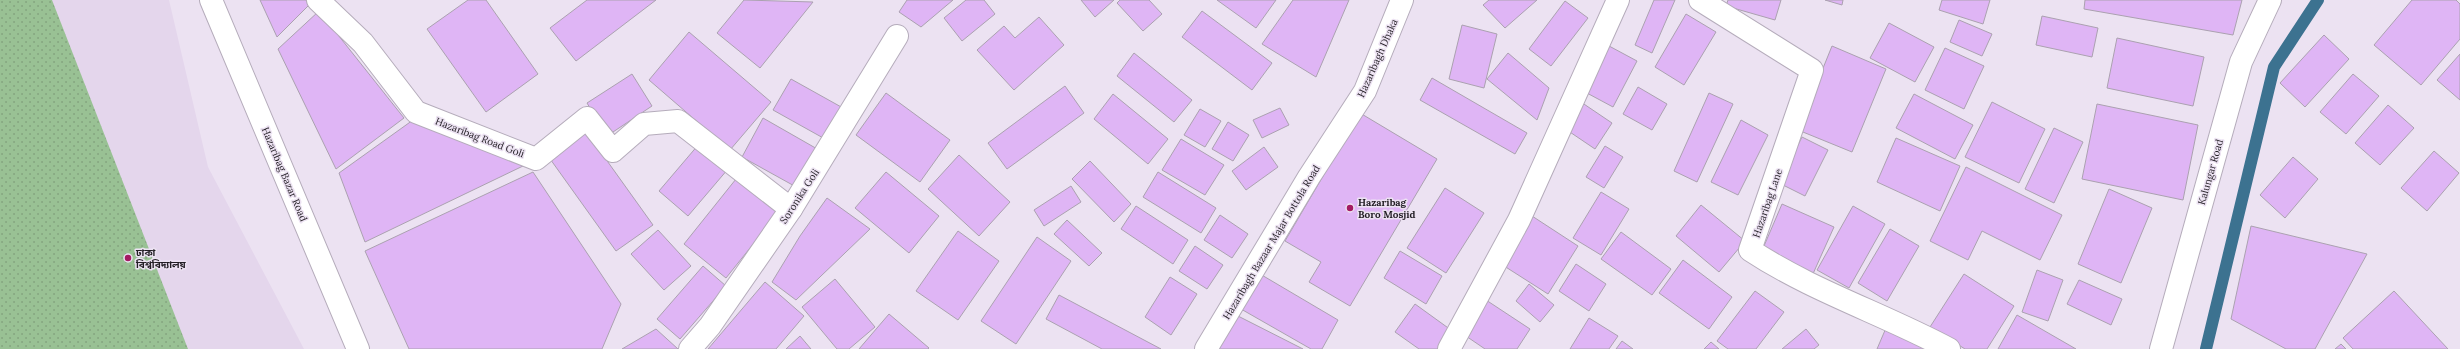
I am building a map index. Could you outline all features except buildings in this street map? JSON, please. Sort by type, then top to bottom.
[{"type":"street","name":"Hazaribag Bazar Road","points":[[211,0],[358,349]]},
{"type":"street","name":"Hazaribag Road Goli","points":[[318,0],[363,43],[416,112],[536,159],[587,118],[613,151],[644,124],[678,121],[792,209]]},
{"type":"street","name":"Hazaribagh Dhaka","points":[[1338,135],[1365,91],[1402,0]]},
{"type":"street","points":[[1449,349],[1519,220],[1618,0]]},
{"type":"street","name":"Hazaribag Lane","points":[[1700,0],[1812,70],[1750,250],[1779,269],[1909,327],[1949,349]]},
{"type":"street","name":"Kalungar Road","points":[[2161,349],[2241,62],[2270,0]]},
{"type":"street","name":"Soronika Goli","points":[[690,349],[710,326],[792,209],[897,36]]},
{"type":"street","name":"Hazaribagh Bazaar Majar Bottola Road","points":[[1206,349],[1309,177],[1338,135]]},
{"type":"shaded area","name":"ঢাকা বিশ্ববিদ্যালয়","points":[[0,0],[169,0],[208,167],[304,349],[0,349]]},
{"type":"green space","points":[[0,0],[52,0],[188,349],[0,349]]},
{"type":"waterway","points":[[2206,349],[2274,67],[2318,0]]},
{"type":"place","name":"Hazaribag Boro Mosjid","points":[[1350,208]]},
{"type":"place","name":"ঢাকা বিশ্ববিদ্যালয়","points":[[128,258]]}]
